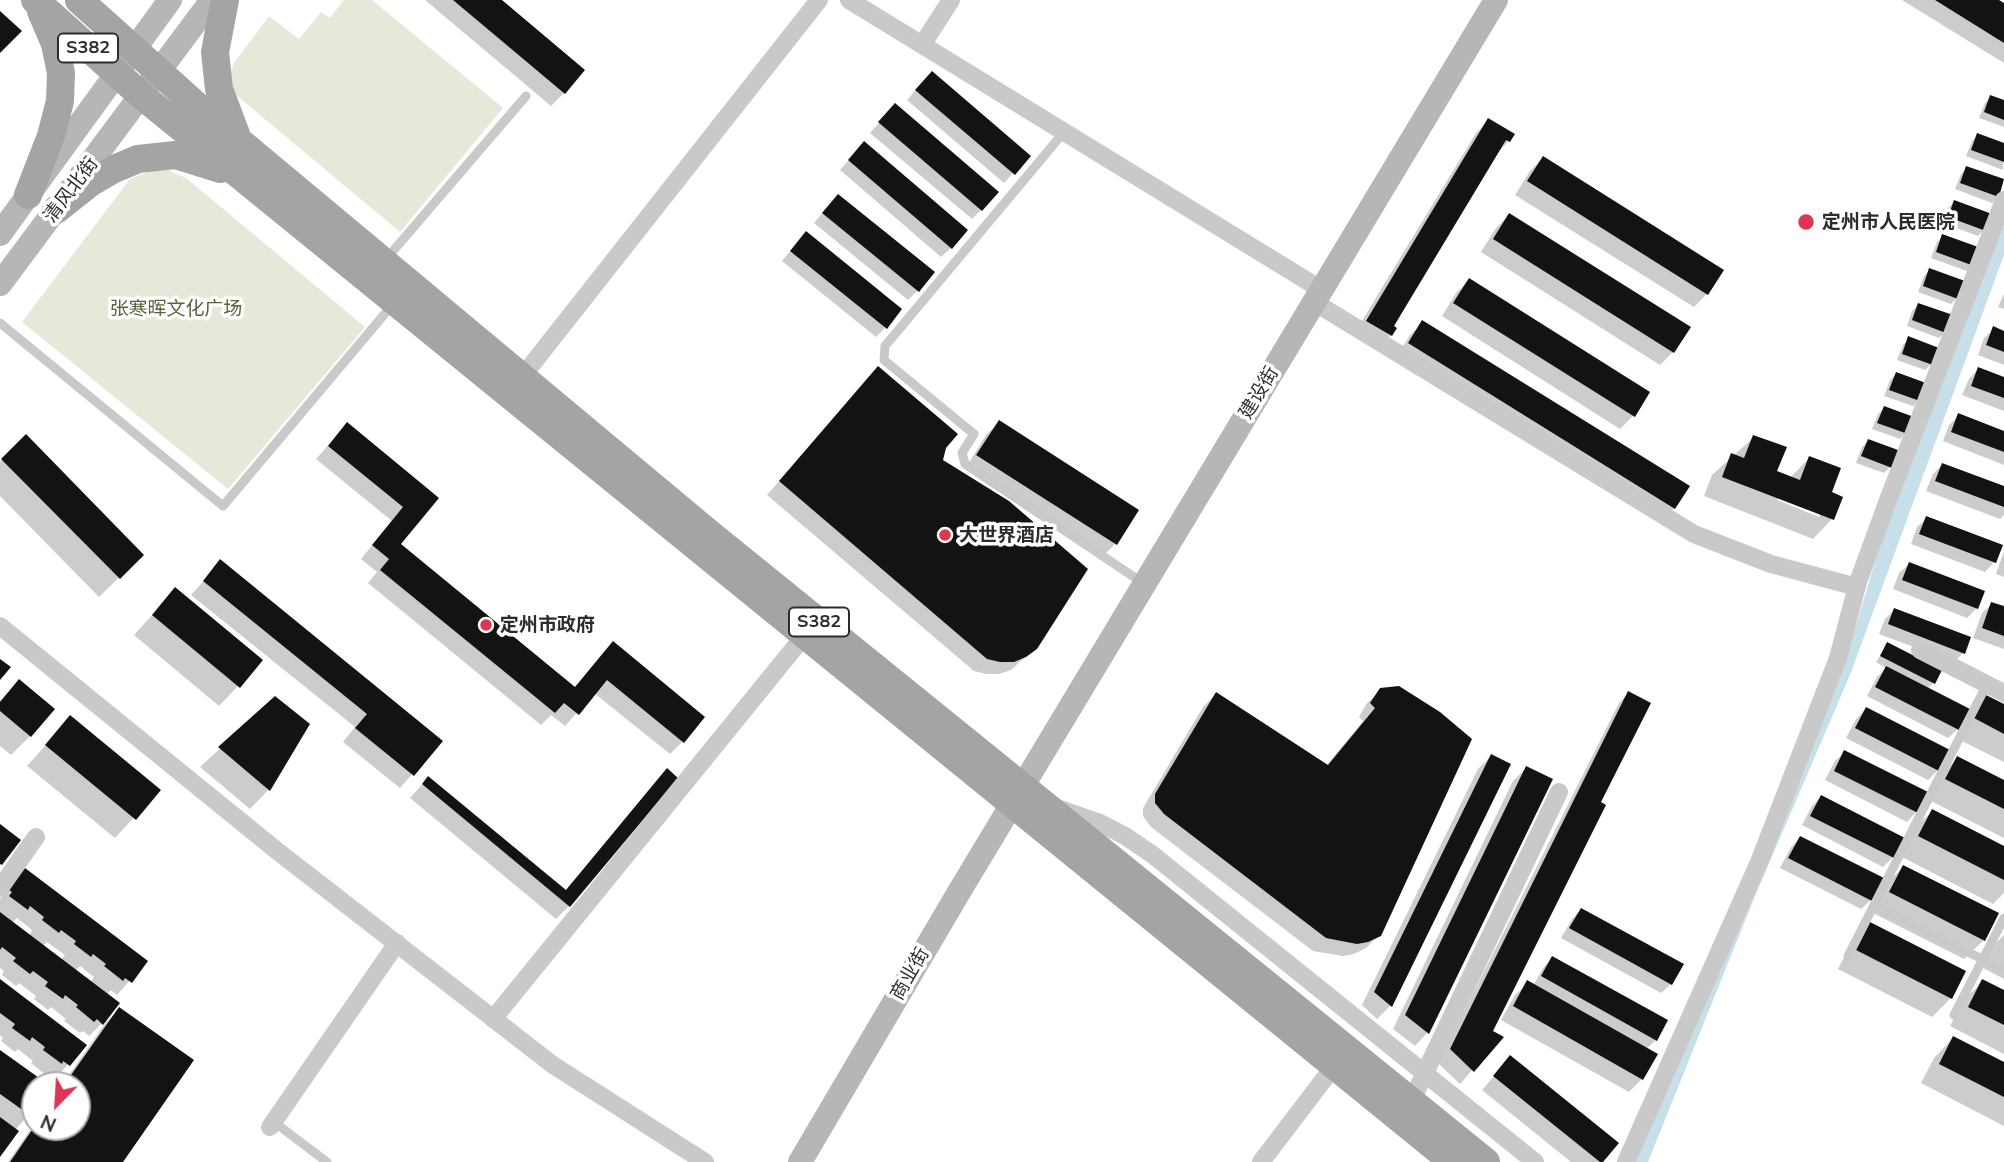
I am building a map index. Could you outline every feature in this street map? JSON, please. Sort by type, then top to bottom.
[{"type":"main road","name":"S382","points":[[79,0],[240,142],[1025,798],[1335,1066],[1453,1162]]},
{"type":"main road","points":[[225,0],[215,52],[217,75],[223,104],[240,142]]},
{"type":"main road","name":"S382","points":[[36,1],[142,96],[804,636],[1025,798],[1486,1162]]},
{"type":"main road","points":[[28,195],[51,136],[60,101],[61,73],[55,44],[36,1]]},
{"type":"main road","points":[[56,210],[90,183],[138,159],[175,155],[195,159],[242,178]]},
{"type":"street","name":"清风北街","points":[[0,234],[170,0]]},
{"type":"street","name":"清风北街","points":[[0,284],[212,0]]},
{"type":"street","points":[[522,377],[818,0]]},
{"type":"street","points":[[849,0],[1064,132],[1694,534],[1772,564],[1857,587]]},
{"type":"street","points":[[922,45],[950,0]]},
{"type":"street","name":"建设街","points":[[1025,798],[1144,584],[1496,0]]},
{"type":"street","points":[[1626,1162],[1759,862],[1838,658],[1857,587],[2004,200]]},
{"type":"street","points":[[0,626],[276,850],[553,1065],[705,1162]]},
{"type":"street","points":[[493,1019],[804,636]]},
{"type":"street","points":[[1920,650],[2004,693]]},
{"type":"street","points":[[1411,1102],[1559,792]]},
{"type":"street","points":[[1025,798],[1100,823],[1153,855],[1535,1162]]},
{"type":"street","name":"商业街","points":[[800,1162],[1025,798]]},
{"type":"street","points":[[0,888],[36,837]]},
{"type":"street","points":[[272,1125],[397,943]]},
{"type":"street","points":[[1261,1162],[1335,1066]]},
{"type":"lane","points":[[383,262],[526,96]]},
{"type":"lane","points":[[1064,132],[885,346],[884,360],[974,434],[962,453],[965,464],[1144,584]]},
{"type":"lane","points":[[0,323],[223,506],[394,302]]},
{"type":"lane","points":[[1848,956],[1987,684]]},
{"type":"lane","points":[[1874,905],[2004,970]]},
{"type":"lane","points":[[1954,1015],[2004,918]]},
{"type":"lane","points":[[272,1125],[327,1162]]},
{"type":"green space","points":[[344,0],[372,0],[503,108],[400,232],[236,95],[231,85],[230,75],[234,63],[269,16],[299,39],[321,12],[330,18]]},
{"type":"green space","name":"张寒晖文化广场","points":[[155,169],[166,169],[186,178],[365,327],[228,489],[22,322],[130,179]]},
{"type":"water","points":[[2004,225],[2004,255],[1850,675],[1755,896],[1648,1162],[1633,1162],[1849,649],[1892,505]]},
{"type":"building","points":[[453,0],[502,0],[585,70],[565,94]]},
{"type":"building","points":[[1935,0],[1999,0],[2004,3],[2004,43]]},
{"type":"building","points":[[0,11],[22,31],[0,53]]},
{"type":"building","points":[[932,71],[1031,156],[1015,175],[915,90]]},
{"type":"building","points":[[1990,95],[2004,100],[2004,120],[1984,112]]},
{"type":"building","points":[[895,103],[999,192],[982,211],[878,122]]},
{"type":"building","points":[[1488,118],[1515,134],[1510,142],[1506,140],[1394,326],[1397,328],[1392,336],[1366,321]]},
{"type":"building","points":[[1977,133],[2004,143],[2004,162],[1971,150]]},
{"type":"building","points":[[864,141],[968,230],[952,249],[848,160]]},
{"type":"building","points":[[1543,156],[1724,270],[1708,295],[1527,181]]},
{"type":"building","points":[[1966,166],[2004,179],[1999,197],[1960,183]]},
{"type":"building","points":[[838,194],[935,272],[919,292],[822,213]]},
{"type":"building","points":[[1954,200],[1992,214],[1986,231],[1948,217]]},
{"type":"building","points":[[1509,213],[1691,327],[1674,353],[1493,239]]},
{"type":"building","points":[[806,231],[902,309],[887,329],[790,251]]},
{"type":"building","points":[[1942,234],[1981,248],[1974,266],[1936,252]]},
{"type":"building","points":[[1929,268],[1965,281],[1958,299],[1923,286]]},
{"type":"building","points":[[1469,278],[1650,392],[1635,417],[1453,303]]},
{"type":"building","points":[[1918,303],[1953,315],[1946,333],[1912,320]]},
{"type":"building","points":[[1422,320],[1690,486],[1675,509],[1408,343]]},
{"type":"building","points":[[1993,326],[2004,331],[2004,352],[1986,345]]},
{"type":"building","points":[[1908,336],[1939,348],[1933,365],[1902,354]]},
{"type":"building","name":"大世界酒店","points":[[878,366],[958,434],[946,448],[943,460],[1009,501],[1088,569],[1037,649],[1026,657],[1014,662],[987,659],[779,481]]},
{"type":"building","points":[[1978,367],[2004,377],[2004,398],[1971,386]]},
{"type":"building","points":[[1896,372],[1926,383],[1920,401],[1889,390]]},
{"type":"building","points":[[1884,406],[1914,417],[1908,434],[1877,423]]},
{"type":"building","points":[[1958,413],[2004,431],[2004,452],[1951,432]]},
{"type":"building","points":[[999,420],[1139,510],[1117,545],[976,455]]},
{"type":"building","points":[[347,422],[439,498],[401,544],[575,687],[613,641],[705,717],[684,743],[607,680],[579,715],[564,703],[555,713],[380,570],[389,559],[372,545],[403,507],[328,446]]},
{"type":"building","points":[[26,434],[144,555],[120,579],[1,459]]},
{"type":"building","points":[[1753,435],[1787,447],[1777,471],[1800,480],[1809,456],[1841,468],[1832,492],[1843,497],[1834,520],[1722,477],[1731,453],[1744,458]]},
{"type":"building","points":[[1868,439],[1898,450],[1892,468],[1861,456]]},
{"type":"building","points":[[1942,463],[2004,486],[2004,507],[1935,481]]},
{"type":"building","points":[[1926,516],[2003,545],[1996,563],[1919,534]]},
{"type":"building","points":[[220,559],[443,741],[414,776],[355,728],[367,714],[203,581]]},
{"type":"building","points":[[1909,562],[1985,591],[1978,609],[1902,580]]},
{"type":"building","points":[[175,587],[263,660],[240,688],[152,615]]},
{"type":"building","points":[[1991,602],[2004,606],[2004,636],[1982,628]]},
{"type":"building","points":[[1894,608],[1971,637],[1965,654],[1888,624]]},
{"type":"building","points":[[1887,642],[1942,670],[1935,684],[1880,656]]},
{"type":"building","points":[[0,659],[11,667],[0,680]]},
{"type":"building","points":[[1886,666],[1970,709],[1959,730],[1875,687]]},
{"type":"building","points":[[19,679],[55,709],[31,737],[0,711],[0,702]]},
{"type":"building","points":[[1399,686],[1440,712],[1472,739],[1381,936],[1357,944],[1326,938],[1164,814],[1155,803],[1155,794],[1216,692],[1328,765],[1375,708],[1370,703],[1380,688]]},
{"type":"building","points":[[1628,691],[1651,703],[1601,802],[1606,805],[1493,1031],[1504,1037],[1474,1072],[1450,1049]]},
{"type":"building","points":[[1986,695],[2004,704],[2004,734],[1974,718]]},
{"type":"building","points":[[275,696],[310,724],[270,791],[218,747]]},
{"type":"building","points":[[1866,707],[1950,750],[1939,771],[1855,728]]},
{"type":"building","points":[[70,715],[161,790],[136,820],[45,745]]},
{"type":"building","points":[[1844,750],[1928,792],[1918,813],[1834,771]]},
{"type":"building","points":[[1491,754],[1511,764],[1392,1007],[1374,992]]},
{"type":"building","points":[[1957,756],[2004,780],[2004,809],[1945,779]]},
{"type":"building","points":[[1526,766],[1553,779],[1429,1034],[1405,1015]]},
{"type":"building","points":[[667,768],[678,778],[570,907],[422,784],[428,776],[566,890]]},
{"type":"building","points":[[1821,795],[1905,838],[1894,858],[1810,816]]},
{"type":"building","points":[[1932,809],[2004,846],[2004,880],[1918,836]]},
{"type":"building","points":[[0,824],[21,840],[2,865],[0,864]]},
{"type":"building","points":[[1800,836],[1884,878],[1872,901],[1788,858]]},
{"type":"building","points":[[1903,865],[1999,913],[1985,941],[1889,892]]},
{"type":"building","points":[[25,868],[148,961],[132,983],[125,978],[123,981],[93,954],[91,957],[74,944],[76,941],[61,930],[59,933],[30,906],[28,910],[9,896],[12,892],[8,889]]},
{"type":"building","points":[[1581,908],[1684,964],[1672,985],[1569,928]]},
{"type":"building","points":[[0,912],[120,1003],[103,1025],[97,1019],[94,1022],[65,995],[63,999],[45,986],[48,982],[33,971],[30,974],[13,961],[16,958],[2,947],[0,950]]},
{"type":"building","points":[[1870,922],[1966,971],[1952,999],[1856,950]]},
{"type":"building","points":[[1552,956],[1668,1020],[1657,1041],[1541,976]]},
{"type":"building","points":[[0,979],[87,1045],[70,1066],[63,1061],[62,1064],[43,1050],[45,1047],[32,1037],[30,1041],[12,1028],[15,1024],[0,1013]]},
{"type":"building","points":[[1982,979],[2004,990],[2004,1025],[1968,1007]]},
{"type":"building","points":[[1527,980],[1658,1054],[1643,1080],[1513,1006]]},
{"type":"building","points":[[119,1007],[194,1060],[123,1162],[10,1162],[24,1141],[91,1141],[91,1071],[74,1071]]},
{"type":"building","points":[[1953,1036],[2004,1062],[2004,1097],[1939,1064]]},
{"type":"building","points":[[0,1050],[29,1071],[21,1071],[21,1109],[0,1094]]},
{"type":"building","points":[[1510,1055],[1619,1143],[1603,1162],[1493,1076]]},
{"type":"building","points":[[0,1117],[19,1131],[0,1157]]},
{"type":"place","name":"定州市人民医院","points":[[1806,222]]},
{"type":"place","name":"大世界酒店","points":[[945,535]]},
{"type":"place","name":"定州市政府","points":[[486,625]]}]
